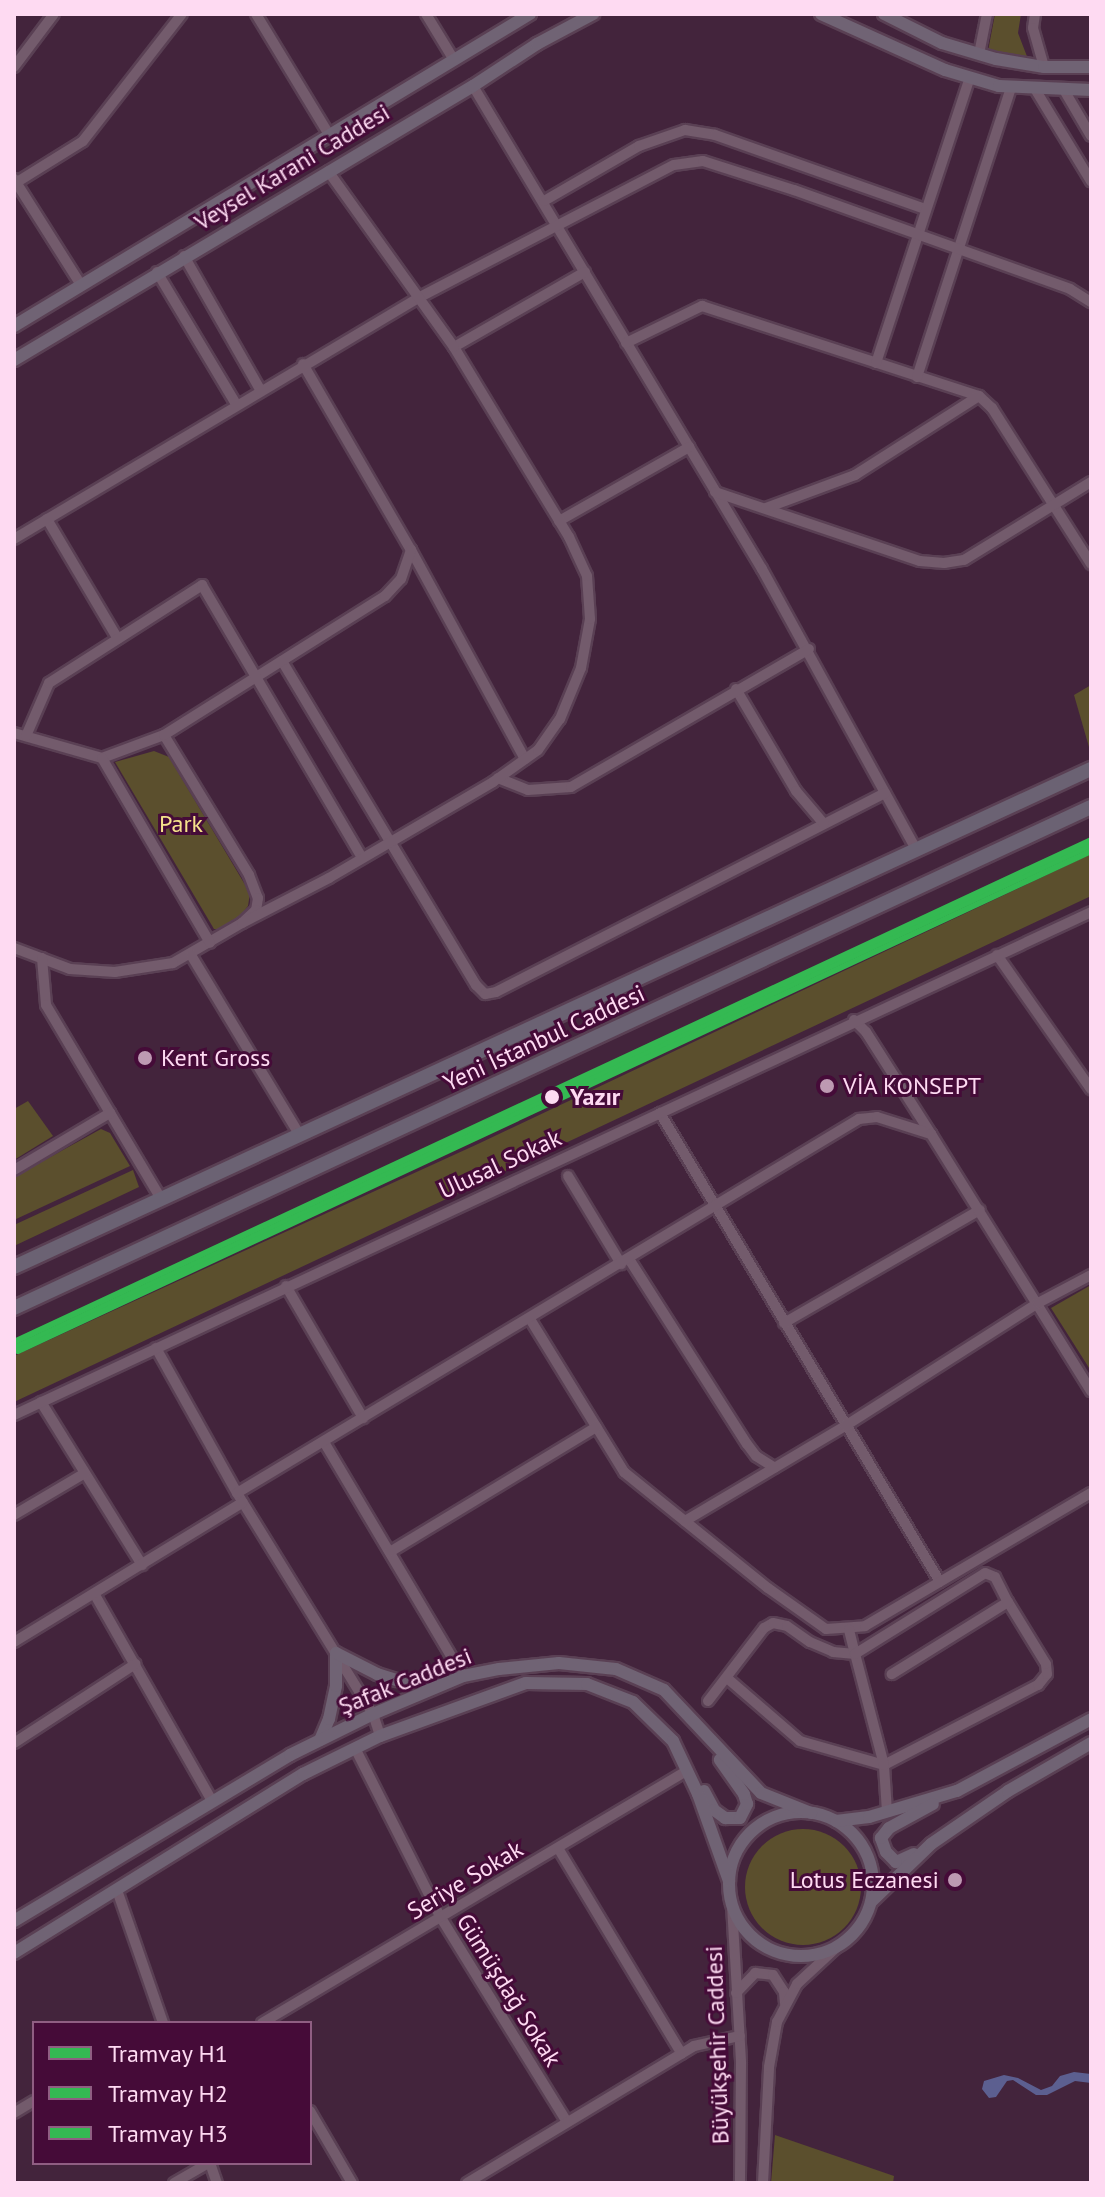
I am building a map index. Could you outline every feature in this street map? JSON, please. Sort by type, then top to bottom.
[{"type":"highway","name":"Yeni İstanbul Caddesi","points":[[14,1267],[1091,769]]},
{"type":"highway","name":"Yeni İstanbul Caddesi","points":[[14,1308],[1091,807]]},
{"type":"main road","name":"Veysel Karani Caddesi","points":[[14,326],[530,14]]},
{"type":"main road","name":"Veysel Karani Caddesi","points":[[14,360],[473,86],[537,44],[593,14]]},
{"type":"main road","points":[[821,14],[970,77],[1011,88],[1091,90]]},
{"type":"main road","points":[[884,14],[942,43],[979,54],[1044,67],[1091,67]]},
{"type":"main road","points":[[320,1740],[329,1719],[336,1686],[336,1653],[377,1674],[397,1680],[445,1683]]},
{"type":"main road","name":"Şafak Caddesi","points":[[14,1921],[212,1801],[320,1740],[463,1676],[559,1663],[616,1669],[664,1690],[761,1793],[811,1813]]},
{"type":"main road","name":"Şafak Caddesi","points":[[17,1953],[303,1774],[380,1736],[526,1683],[587,1684],[633,1702],[673,1741],[688,1770],[729,1881]]},
{"type":"main road","points":[[1091,1719],[889,1828],[881,1838],[886,1852],[896,1862],[903,1861],[1008,1791],[1091,1743]]},
{"type":"main road","points":[[688,1770],[714,1810],[725,1818],[740,1818],[747,1804],[744,1794],[702,1731]]},
{"type":"main road","points":[[836,1821],[887,1812],[957,1791]]},
{"type":"main road","points":[[871,1902],[872,1873],[866,1852],[853,1834],[836,1821],[811,1813],[790,1813],[767,1820],[747,1836],[734,1857],[729,1881],[732,1905],[741,1925],[756,1941],[775,1952],[796,1957],[817,1955],[837,1947],[854,1934],[871,1902],[931,1844]]},
{"type":"street","points":[[14,67],[54,14]]},
{"type":"street","points":[[81,285],[15,182],[83,141],[182,14]]},
{"type":"street","points":[[256,14],[330,136]]},
{"type":"street","points":[[426,14],[454,60]]},
{"type":"street","points":[[979,54],[987,14]]},
{"type":"street","points":[[1035,14],[1033,28],[1044,67]]},
{"type":"street","points":[[876,363],[970,77]]},
{"type":"street","points":[[473,86],[809,649],[916,849]]},
{"type":"street","points":[[917,377],[1011,88]]},
{"type":"street","points":[[1035,89],[1091,181]]},
{"type":"street","points":[[1064,90],[1091,136]]},
{"type":"street","points":[[544,201],[639,146],[685,130],[715,135],[925,209]]},
{"type":"street","points":[[14,539],[260,389],[420,297],[674,165],[703,161],[917,233],[1070,289],[1091,302]]},
{"type":"street","points":[[14,948],[70,969],[115,972],[173,963],[191,955],[242,923],[390,842],[498,778],[538,750],[560,719],[581,668],[590,619],[587,576],[559,521],[454,347],[328,171]]},
{"type":"street","points":[[184,256],[260,389]]},
{"type":"street","points":[[157,272],[236,404]]},
{"type":"street","points":[[454,347],[585,272]]},
{"type":"street","points":[[626,343],[702,306],[979,396],[992,408],[1091,564]]},
{"type":"street","points":[[303,364],[411,550],[525,759]]},
{"type":"street","points":[[765,508],[855,475],[979,396]]},
{"type":"street","points":[[559,521],[689,447]]},
{"type":"street","points":[[715,492],[920,561],[944,563],[964,560],[1056,507],[1091,482]]},
{"type":"street","points":[[47,519],[118,639]]},
{"type":"street","points":[[14,733],[102,758],[164,735],[385,596],[401,579],[411,550]]},
{"type":"street","points":[[26,736],[49,683],[202,585],[362,858]]},
{"type":"street","points":[[498,778],[528,790],[571,787],[809,649]]},
{"type":"street","points":[[282,661],[476,985],[485,994],[885,793]]},
{"type":"street","points":[[736,689],[796,791],[824,824]]},
{"type":"street","points":[[164,735],[249,875],[258,898],[256,910],[242,923]]},
{"type":"street","points":[[102,758],[210,943]]},
{"type":"street","name":"Ulusal Sokak","points":[[14,1415],[854,1020],[1091,912]]},
{"type":"street","points":[[191,955],[300,1136]]},
{"type":"street","points":[[997,955],[1091,1089]]},
{"type":"street","points":[[42,958],[46,1005],[161,1199]]},
{"type":"street","points":[[854,1020],[866,1032],[980,1210],[1091,1391]]},
{"type":"street","points":[[14,1170],[110,1113]]},
{"type":"street","points":[[660,1113],[718,1205],[784,1323],[940,1582]]},
{"type":"street","points":[[14,1642],[142,1565],[324,1442],[859,1119],[877,1117],[931,1134]]},
{"type":"street","points":[[568,1176],[747,1444],[756,1456],[775,1468]]},
{"type":"street","points":[[784,1323],[980,1210]]},
{"type":"street","points":[[685,1521],[845,1426],[1038,1303],[1091,1275]]},
{"type":"street","points":[[286,1286],[363,1418]]},
{"type":"street","points":[[530,1319],[624,1472],[768,1588],[826,1629],[849,1630],[865,1626],[1091,1493]]},
{"type":"street","points":[[156,1348],[240,1498],[373,1714],[380,1736]]},
{"type":"street","points":[[41,1402],[142,1565]]},
{"type":"street","points":[[390,1552],[596,1427]]},
{"type":"street","points":[[324,1442],[463,1676]]},
{"type":"street","points":[[14,1515],[85,1473]]},
{"type":"street","points":[[708,1701],[764,1628],[773,1623],[787,1626],[810,1642],[833,1652],[855,1654],[985,1573],[995,1577],[1046,1664],[1044,1680],[884,1765],[800,1741],[727,1678]]},
{"type":"street","points":[[95,1595],[212,1801]]},
{"type":"street","points":[[892,1674],[1008,1602]]},
{"type":"street","points":[[849,1630],[884,1765],[887,1812]]},
{"type":"street","points":[[14,1743],[135,1664]]},
{"type":"street","name":"Gümüşdağ Sokak","points":[[355,1748],[441,1918],[567,2122]]},
{"type":"street","name":"Seriye Sokak","points":[[265,2021],[688,1770]]},
{"type":"street","points":[[558,1848],[682,2054]]},
{"type":"street","points":[[117,1890],[162,2021]]},
{"type":"street","name":"Büyükşehir Caddesi","points":[[732,1905],[740,2036],[740,2183]]},
{"type":"street","name":"Büyükşehir Caddesi","points":[[763,2183],[769,2067],[777,2022],[797,1984],[837,1947]]},
{"type":"street","points":[[736,1993],[755,1973],[773,1975],[784,1992],[785,2005]]},
{"type":"street","points":[[467,2183],[694,2046],[740,2036]]},
{"type":"street","points":[[14,2113],[32,2102]]},
{"type":"street","points":[[312,2114],[352,2183]]},
{"type":"street","points":[[174,2183],[206,2165]]},
{"type":"green space","points":[[995,14],[1021,14],[1018,33],[1028,59],[988,51]]},
{"type":"green space","points":[[1091,685],[1091,746],[1089,747],[1074,695]]},
{"type":"green space","name":"Park","points":[[154,751],[169,757],[250,893],[248,906],[237,920],[222,929],[214,929],[115,762]]},
{"type":"green space","points":[[1091,854],[1091,896],[14,1402],[14,1356],[480,1143]]},
{"type":"green space","points":[[28,1101],[53,1136],[14,1160],[14,1109]]},
{"type":"green space","points":[[101,1129],[110,1133],[130,1166],[14,1220],[14,1177]]},
{"type":"green space","points":[[133,1170],[139,1187],[14,1246],[14,1225]]},
{"type":"green space","points":[[1091,1285],[1091,1371],[1051,1308]]},
{"type":"green space","points":[[803,1829],[825,1833],[844,1846],[857,1865],[861,1887],[857,1909],[844,1928],[825,1941],[803,1945],[781,1941],[762,1928],[749,1909],[745,1887],[749,1865],[762,1846],[781,1833]]},
{"type":"green space","points":[[775,2135],[894,2176],[893,2183],[771,2183]]},
{"type":"water","points":[[1074,2072],[1091,2074],[1091,2083],[1075,2081],[1047,2095],[1036,2095],[1013,2080],[1007,2081],[996,2097],[989,2098],[982,2089],[984,2081],[1004,2075],[1018,2078],[1041,2090],[1052,2086],[1060,2076]]},
{"type":"tram line","name":"H2","points":[[14,1342],[1091,840]]},
{"type":"tram line","name":"H1","points":[[14,1348],[1091,845]]},
{"type":"tram line","name":"H3","points":[[18,1351],[1091,851]]},
{"type":"place","name":"Kent Gross","points":[[145,1058]]},
{"type":"place","name":"VİA KONSEPT","points":[[827,1086]]},
{"type":"place","name":"Yazır","points":[[552,1097]]},
{"type":"place","name":"Lotus Eczanesi","points":[[955,1880]]}]
